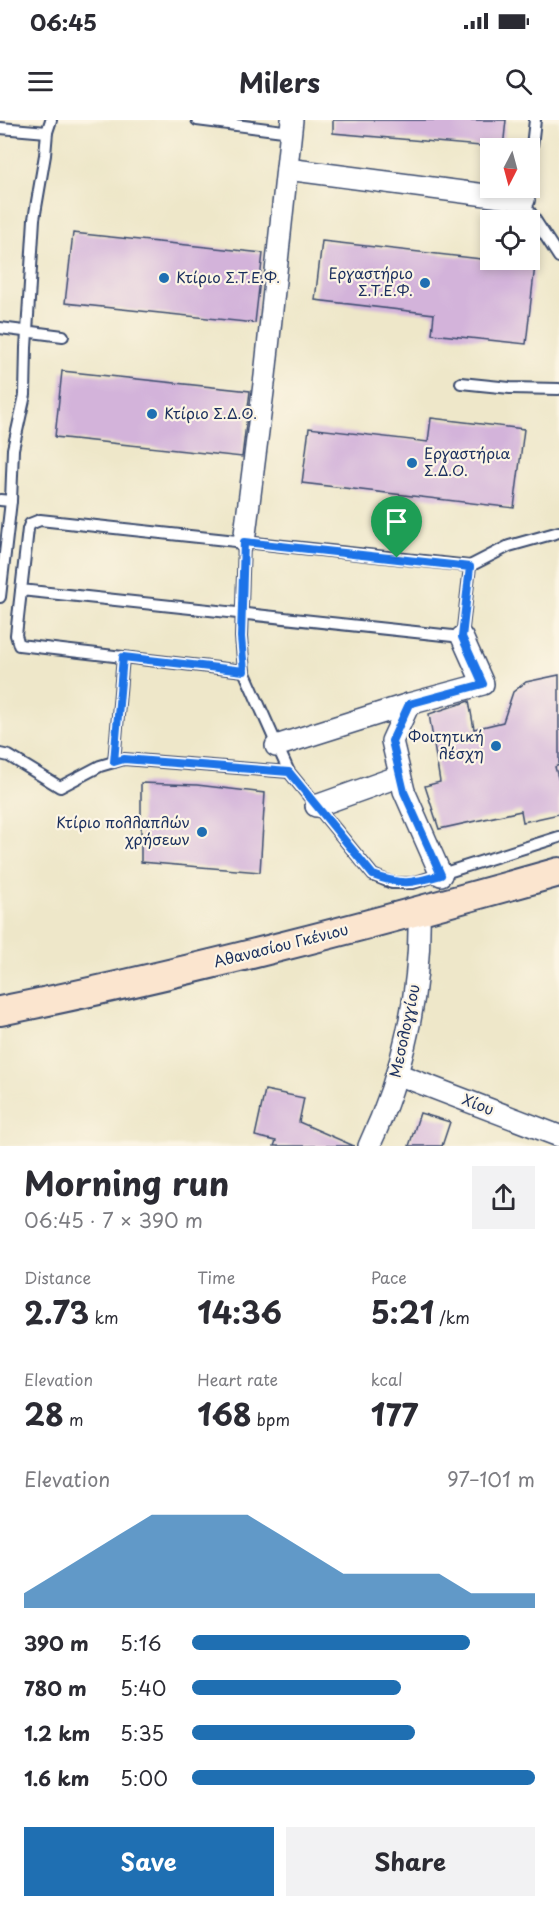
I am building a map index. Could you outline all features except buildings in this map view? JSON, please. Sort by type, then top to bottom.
[{"type":"street","points":[[244,542],[292,126]]},
{"type":"street","points":[[287,169],[480,189]]},
{"type":"street","points":[[276,746],[409,704],[483,684],[462,637]]},
{"type":"street","points":[[409,704],[392,741],[404,792],[441,875]]},
{"type":"street","points":[[316,806],[400,776]]},
{"type":"street","name":"Αθανασίου Γκένιου","points":[[0,1011],[73,996],[418,912],[559,872]]},
{"type":"street","name":"Μεσολογγίου","points":[[369,1146],[387,1105],[397,1074],[415,985],[419,933],[418,912]]},
{"type":"street","name":"Χίου","points":[[397,1074],[559,1136]]},
{"type":"lane","points":[[0,597],[5,501],[25,395],[34,219],[47,132],[51,120]]},
{"type":"lane","points":[[197,120],[292,126]]},
{"type":"lane","points":[[533,138],[535,120]]},
{"type":"lane","points":[[0,128],[47,132]]},
{"type":"lane","points":[[526,198],[528,209],[559,257]]},
{"type":"lane","points":[[0,328],[63,336]]},
{"type":"lane","points":[[461,383],[510,388],[559,389]]},
{"type":"lane","points":[[244,671],[20,645],[16,635],[28,529],[34,521],[40,520],[470,567],[509,546],[559,532]]},
{"type":"lane","points":[[244,542],[241,637],[244,671],[289,772],[373,875],[393,883],[413,883],[559,837]]},
{"type":"lane","points":[[2,556],[25,561]]},
{"type":"lane","points":[[21,590],[462,637],[470,567]]},
{"type":"lane","points":[[114,762],[123,657]]},
{"type":"lane","points":[[0,754],[9,756],[60,787],[100,766],[124,759],[289,772]]},
{"type":"place","name":"Κτίριο Σ.Τ.Ε.Φ.","points":[[164,278]]},
{"type":"place","name":"Εργαστήριο Σ.Τ.Ε.Φ.","points":[[425,283]]},
{"type":"place","name":"Κτίριο Σ.Δ.Ο.","points":[[152,414]]},
{"type":"place","name":"Εργαστήρια Σ.Δ.Ο.","points":[[412,463]]},
{"type":"place","name":"Φοιτητική λέσχη","points":[[496,746]]},
{"type":"place","name":"Κτίριο πολλαπλών χρήσεων","points":[[202,832]]},
{"type":"route","points":[[244,542],[397,558],[470,567],[462,637],[483,684],[409,704],[392,741],[404,792],[441,875],[413,883],[393,883],[373,875],[289,772],[124,759],[114,762],[123,657],[244,671],[241,637],[244,542]]}]
